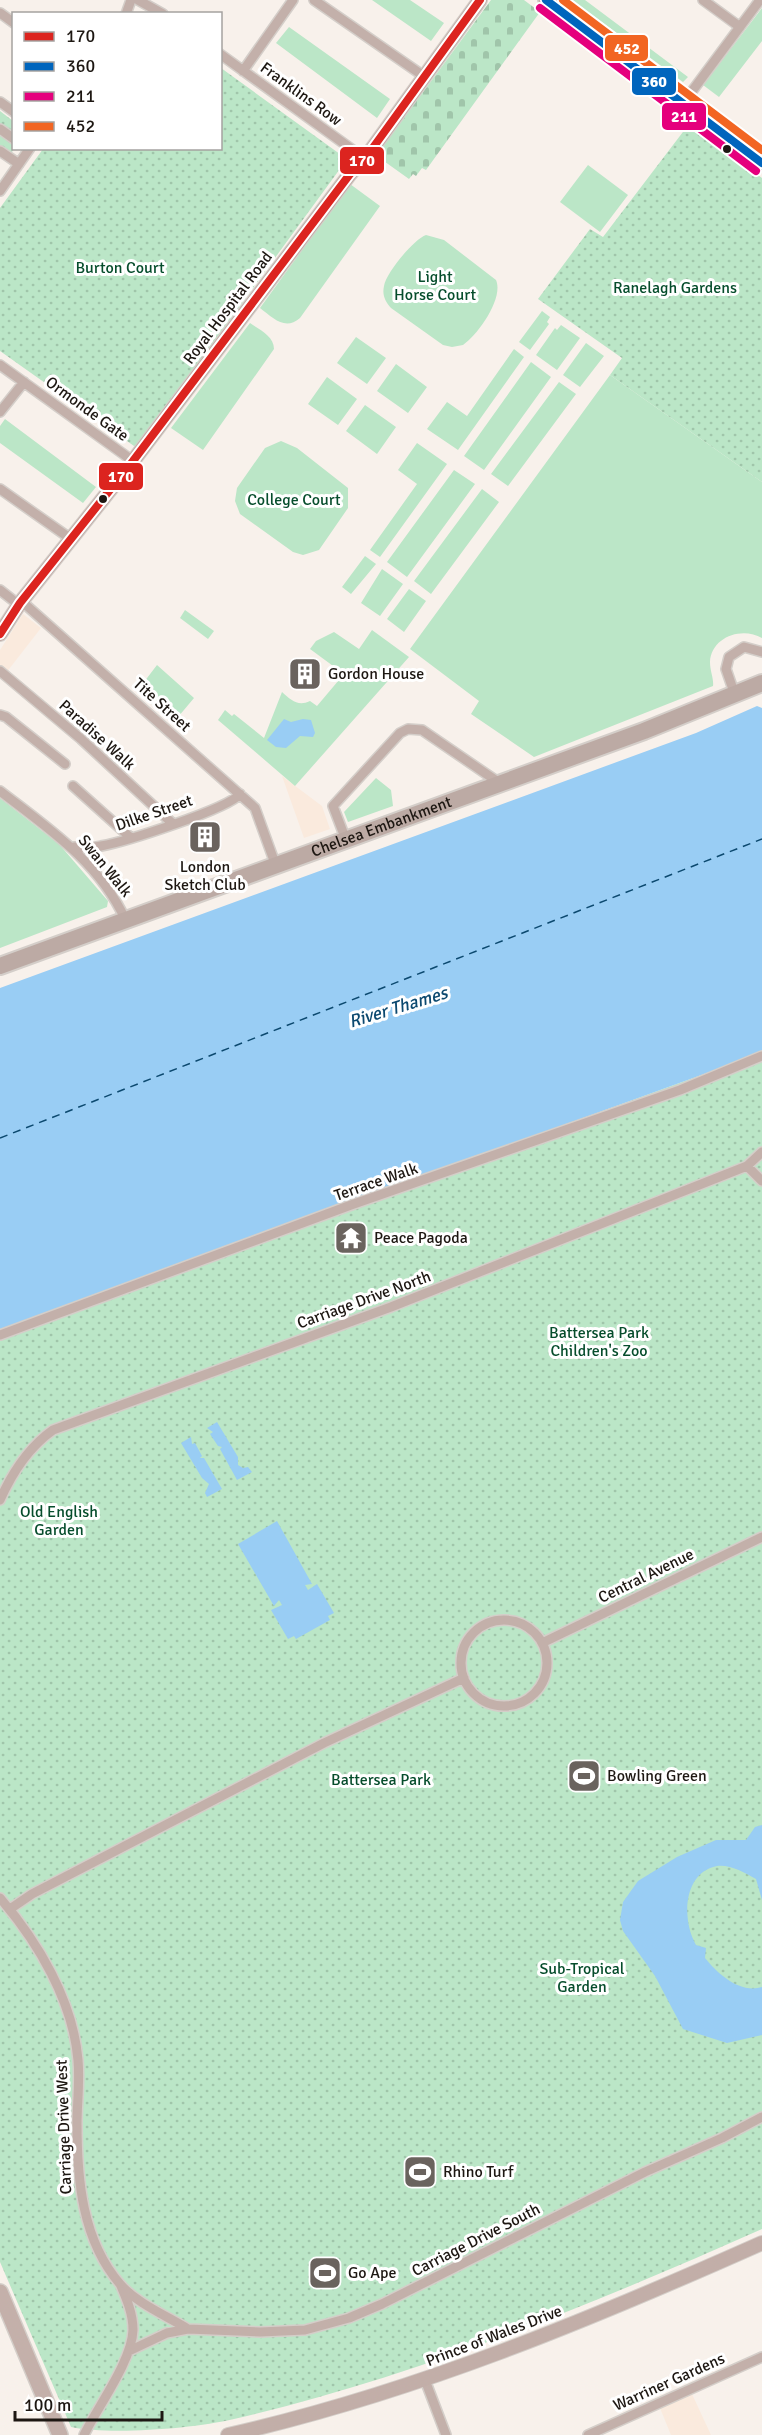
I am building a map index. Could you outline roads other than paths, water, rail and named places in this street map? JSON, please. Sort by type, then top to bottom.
[{"type":"highway","name":"Chelsea Embankment","points":[[0,966],[501,784],[762,683]]},
{"type":"main road","points":[[546,0],[762,163]]},
{"type":"main road","name":"Royal Hospital Road","points":[[0,634],[20,603],[133,461],[425,77],[477,1]]},
{"type":"main road","name":"Prince of Wales Drive","points":[[228,2435],[267,2431],[425,2380],[662,2289],[762,2242]]},
{"type":"main road","points":[[0,2292],[60,2435]]},
{"type":"street","points":[[122,0],[134,0],[160,12]]},
{"type":"street","points":[[243,71],[293,0]]},
{"type":"street","points":[[314,0],[425,77]]},
{"type":"street","points":[[702,0],[740,27]]},
{"type":"street","points":[[684,102],[760,0]]},
{"type":"street","name":"Franklins Row","points":[[222,55],[363,158]]},
{"type":"street","points":[[0,191],[29,150]]},
{"type":"street","points":[[0,151],[19,165]]},
{"type":"street","name":"Ormonde Gate","points":[[0,365],[133,461]]},
{"type":"street","points":[[0,412],[24,382]]},
{"type":"street","points":[[0,489],[71,539]]},
{"type":"street","name":"Tite Street","points":[[0,590],[54,629],[255,808],[276,866]]},
{"type":"street","points":[[735,694],[726,669],[729,657],[744,647],[762,652]]},
{"type":"street","name":"Paradise Walk","points":[[0,671],[81,739],[172,824]]},
{"type":"street","points":[[0,715],[6,717],[65,764]]},
{"type":"street","points":[[346,840],[333,806],[400,733],[408,729],[423,730],[501,784]]},
{"type":"street","points":[[73,786],[131,838]]},
{"type":"street","name":"Swan Walk","points":[[0,791],[74,847],[113,895],[125,919]]},
{"type":"street","name":"Dilke Street","points":[[74,847],[95,847],[131,838],[225,804],[240,794]]},
{"type":"street","name":"Terrace Walk","points":[[0,1335],[351,1205],[681,1090],[762,1056]]},
{"type":"street","name":"Carriage Drive North","points":[[0,1500],[16,1469],[40,1439],[53,1430],[391,1307],[747,1166],[762,1152]]},
{"type":"street","points":[[747,1166],[762,1181]]},
{"type":"street","name":"Central Avenue","points":[[542,1643],[762,1537]]},
{"type":"street","points":[[496,1620],[510,1620],[524,1624],[535,1632],[547,1655],[544,1680],[528,1699],[517,1704],[491,1704],[475,1694],[464,1678],[461,1657],[464,1646],[482,1626],[496,1620]]},
{"type":"street","points":[[10,1909],[32,1894],[324,1743],[464,1678]]},
{"type":"street","name":"Carriage Drive West","points":[[0,1898],[10,1909],[45,1962],[58,1987],[69,2023],[78,2060],[79,2181],[83,2206],[99,2252],[121,2286],[188,2329]]},
{"type":"street","name":"Carriage Drive South","points":[[129,2351],[166,2333],[188,2329],[296,2331],[349,2318],[382,2304],[645,2172],[722,2138],[762,2117]]},
{"type":"street","points":[[84,2434],[129,2351],[133,2330],[130,2307],[121,2286]]},
{"type":"street","name":"Warriner Gardens","points":[[588,2435],[762,2357]]},
{"type":"street","points":[[425,2380],[446,2435]]},
{"type":"water","name":"River Thames","points":[[757,706],[762,708],[762,1053],[0,1330],[0,988],[696,733]]},
{"type":"water","points":[[284,719],[291,722],[311,720],[315,733],[313,737],[300,736],[286,748],[276,747],[267,740]]},
{"type":"water","points":[[217,1422],[238,1457],[238,1465],[243,1468],[248,1467],[252,1472],[237,1480],[220,1449],[222,1447],[218,1446],[210,1434],[213,1432],[207,1428]]},
{"type":"water","points":[[191,1437],[192,1444],[195,1443],[202,1456],[200,1458],[204,1458],[222,1489],[207,1497],[205,1493],[209,1484],[202,1478],[181,1443]]},
{"type":"water","points":[[277,1521],[312,1584],[305,1585],[308,1590],[317,1584],[334,1613],[328,1616],[330,1620],[296,1639],[294,1636],[288,1639],[271,1610],[282,1605],[279,1600],[274,1606],[238,1544]]},
{"type":"water","points":[[762,1825],[762,1900],[756,1879],[727,1866],[705,1870],[691,1888],[688,1899],[688,1924],[691,1935],[696,1945],[706,1948],[705,1958],[730,1981],[746,1988],[762,1987],[762,2035],[727,2043],[683,2029],[655,1976],[623,1931],[620,1920],[623,1902],[638,1881],[677,1857],[716,1840],[746,1840],[755,1827]]},
{"type":"place","name":"Gordon House","points":[[305,674]]},
{"type":"place","name":"London Sketch Club","points":[[205,837]]},
{"type":"place","name":"Peace Pagoda","points":[[351,1238]]},
{"type":"place","name":"Bowling Green","points":[[584,1776]]},
{"type":"place","name":"Rhino Turf","points":[[420,2172]]},
{"type":"place","name":"Go Ape","points":[[325,2273]]},
{"type":"park label","name":"Burton Court","points":[[120,268]]},
{"type":"park label","name":"Light Horse Court","points":[[435,286]]},
{"type":"park label","name":"Ranelagh Gardens","points":[[675,288]]},
{"type":"park label","name":"College Court","points":[[294,500]]},
{"type":"park label","name":"Battersea Park Children's Zoo","points":[[599,1342]]},
{"type":"park label","name":"Old English Garden","points":[[59,1521]]},
{"type":"park label","name":"Battersea Park","points":[[381,1780]]},
{"type":"park label","name":"Sub-Tropical Garden","points":[[582,1978]]}]
